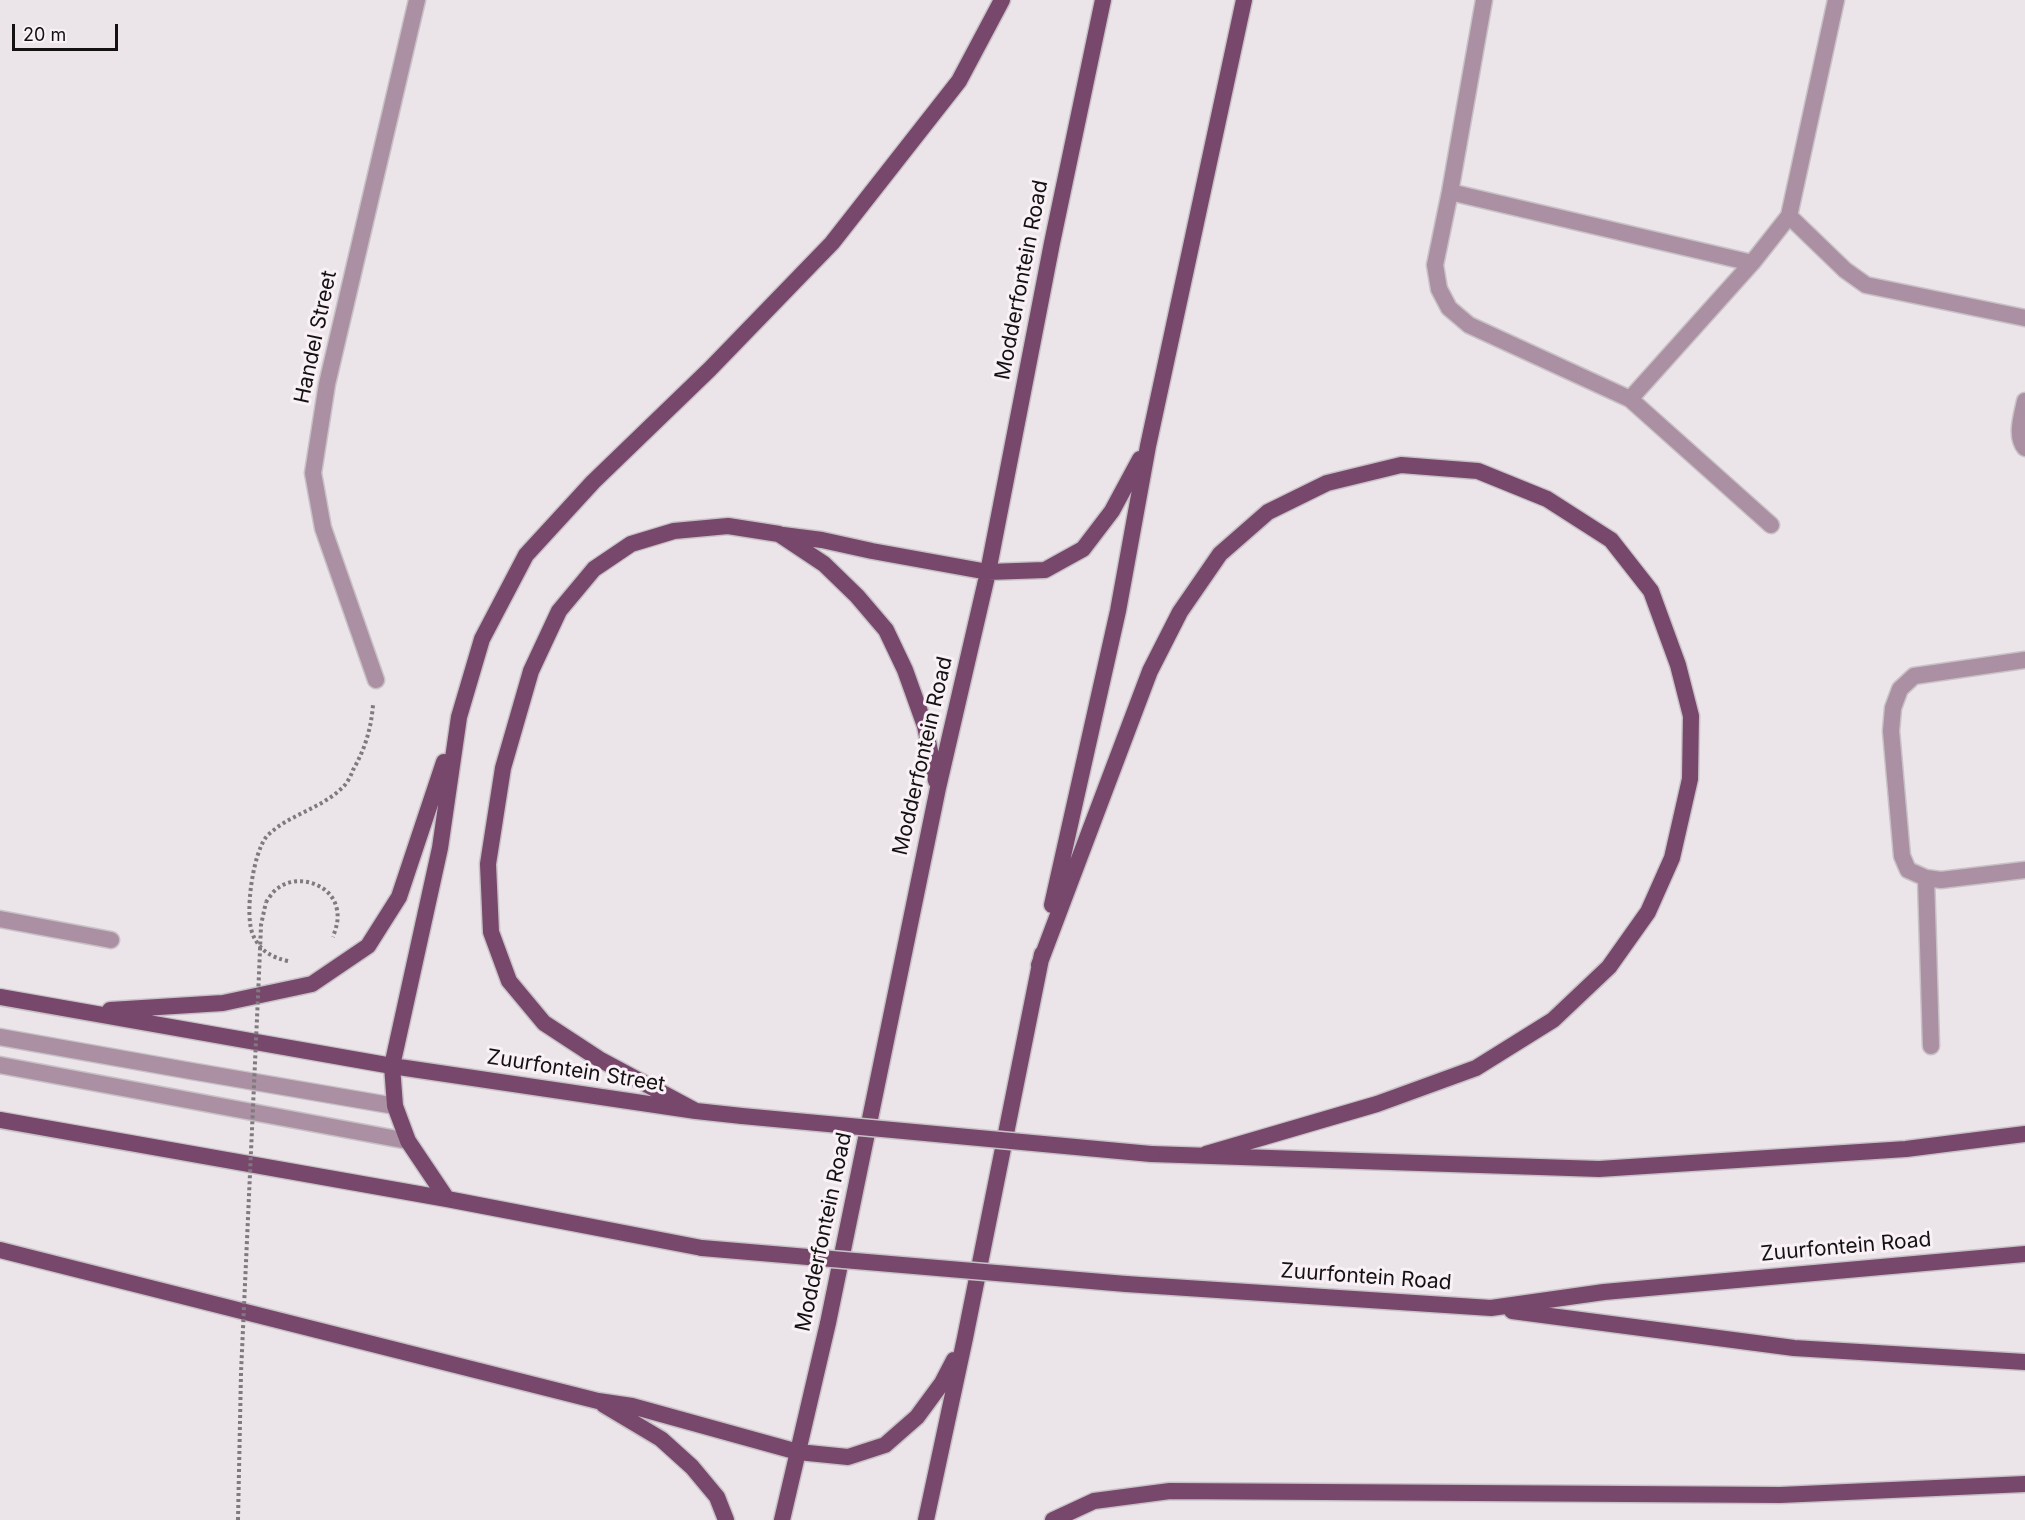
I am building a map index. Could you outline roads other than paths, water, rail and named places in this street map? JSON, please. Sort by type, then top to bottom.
[{"type":"main road","points":[[82,1012],[223,1003],[312,984],[368,946],[399,897],[459,717],[482,639],[526,555],[593,482],[710,369],[832,243],[959,81],[1002,0]]},
{"type":"main road","name":"Modderfontein Road","points":[[782,1520],[828,1323],[938,788],[988,572],[1103,0]]},
{"type":"main road","points":[[926,1520],[965,1338],[1039,965],[1118,611],[1148,446],[1244,0]]},
{"type":"main road","points":[[696,1111],[599,1059],[544,1023],[509,981],[491,932],[488,864],[503,768],[531,670],[559,611],[594,569],[632,544],[674,531],[728,526],[822,540],[988,572],[1045,570],[1083,549],[1112,511],[1148,446]]},
{"type":"main road","points":[[1039,965],[1150,670],[1180,612],[1220,554],[1268,512],[1327,483],[1401,465],[1478,471],[1547,499],[1611,540],[1651,591],[1678,664],[1691,716],[1690,779],[1672,858],[1648,912],[1609,967],[1553,1020],[1476,1068],[1377,1104],[1206,1154]]},
{"type":"main road","points":[[779,534],[824,564],[857,596],[886,630],[905,670],[925,726],[938,788]]},
{"type":"main road","points":[[447,1199],[408,1141],[395,1106],[392,1066],[440,848],[459,717]]},
{"type":"main road","name":"Zuurfontein Street","points":[[0,997],[392,1066],[696,1111],[1151,1154],[1206,1154]]},
{"type":"main road","points":[[0,1120],[447,1199]]},
{"type":"main road","points":[[1206,1154],[1599,1169],[1906,1149],[2025,1134]]},
{"type":"main road","name":"Zuurfontein Road","points":[[447,1199],[702,1248],[1126,1284],[1491,1308],[1604,1292],[2025,1254]]},
{"type":"main road","points":[[0,1250],[598,1401],[632,1406],[798,1452],[848,1457],[885,1445],[916,1417],[942,1383],[965,1338]]},
{"type":"main road","points":[[1491,1308],[1794,1348],[2025,1362]]},
{"type":"main road","points":[[598,1401],[661,1439],[692,1467],[717,1497],[726,1520]]},
{"type":"main road","points":[[1053,1520],[1094,1501],[1170,1491],[1780,1495],[2025,1484]]},
{"type":"street","name":"Handel Street","points":[[376,680],[323,528],[313,474],[327,384],[417,0]]},
{"type":"street","points":[[1484,0],[1435,265],[1439,289],[1449,308],[1469,325],[1630,399],[1771,525]]},
{"type":"street","points":[[1630,399],[1752,263],[1789,216],[1836,0]]},
{"type":"street","points":[[1450,192],[1752,263]]},
{"type":"street","points":[[1789,216],[1845,270],[1866,285],[2025,318]]},
{"type":"street","points":[[2025,401],[2020,431],[2021,444],[2025,448]]},
{"type":"street","points":[[2025,660],[1914,676],[1900,689],[1893,708],[1891,731],[1902,856],[1908,870],[1926,878],[1941,880],[2025,870]]},
{"type":"street","points":[[1926,878],[1931,1046]]},
{"type":"street","points":[[0,919],[111,939]]},
{"type":"street","points":[[0,1036],[179,1070],[395,1106]]},
{"type":"street","points":[[0,1065],[408,1141]]}]
